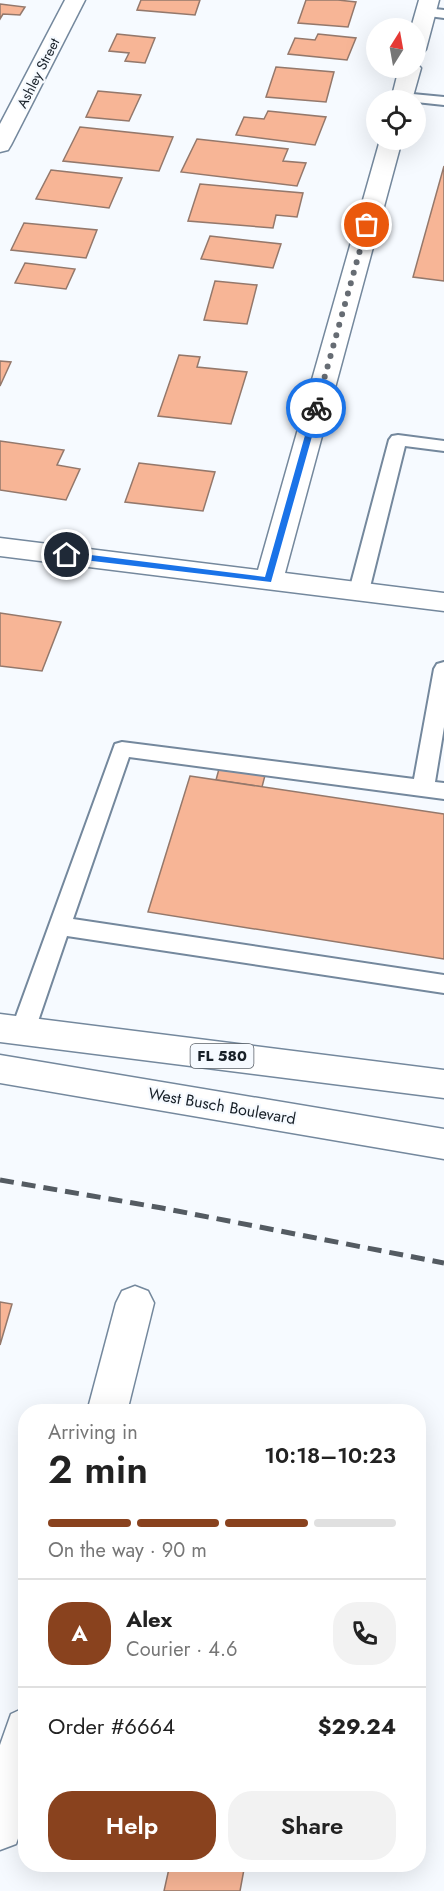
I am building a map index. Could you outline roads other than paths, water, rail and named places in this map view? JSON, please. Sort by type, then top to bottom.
[{"type":"street","name":"Ashley Street","points":[[0,146],[75,0]]},
{"type":"street","points":[[426,25],[433,9]]},
{"type":"street","points":[[268,580],[387,150]]},
{"type":"street","points":[[0,547],[444,602]]},
{"type":"street","name":"FL 580","points":[[11,1029],[444,1084]]},
{"type":"street","name":"West Busch Boulevard","points":[[0,1069],[444,1144]]},
{"type":"street","points":[[109,1404],[135,1303]]},
{"type":"street","points":[[0,1828],[18,1759]]},
{"type":"lane","points":[[426,100],[444,101]]},
{"type":"lane","points":[[359,591],[398,441],[444,446]]},
{"type":"lane","points":[[11,1029],[60,926],[122,749],[434,790],[444,669]]},
{"type":"lane","points":[[60,926],[444,984]]},
{"type":"railway","points":[[0,1180],[162,1208],[444,1263]]}]
